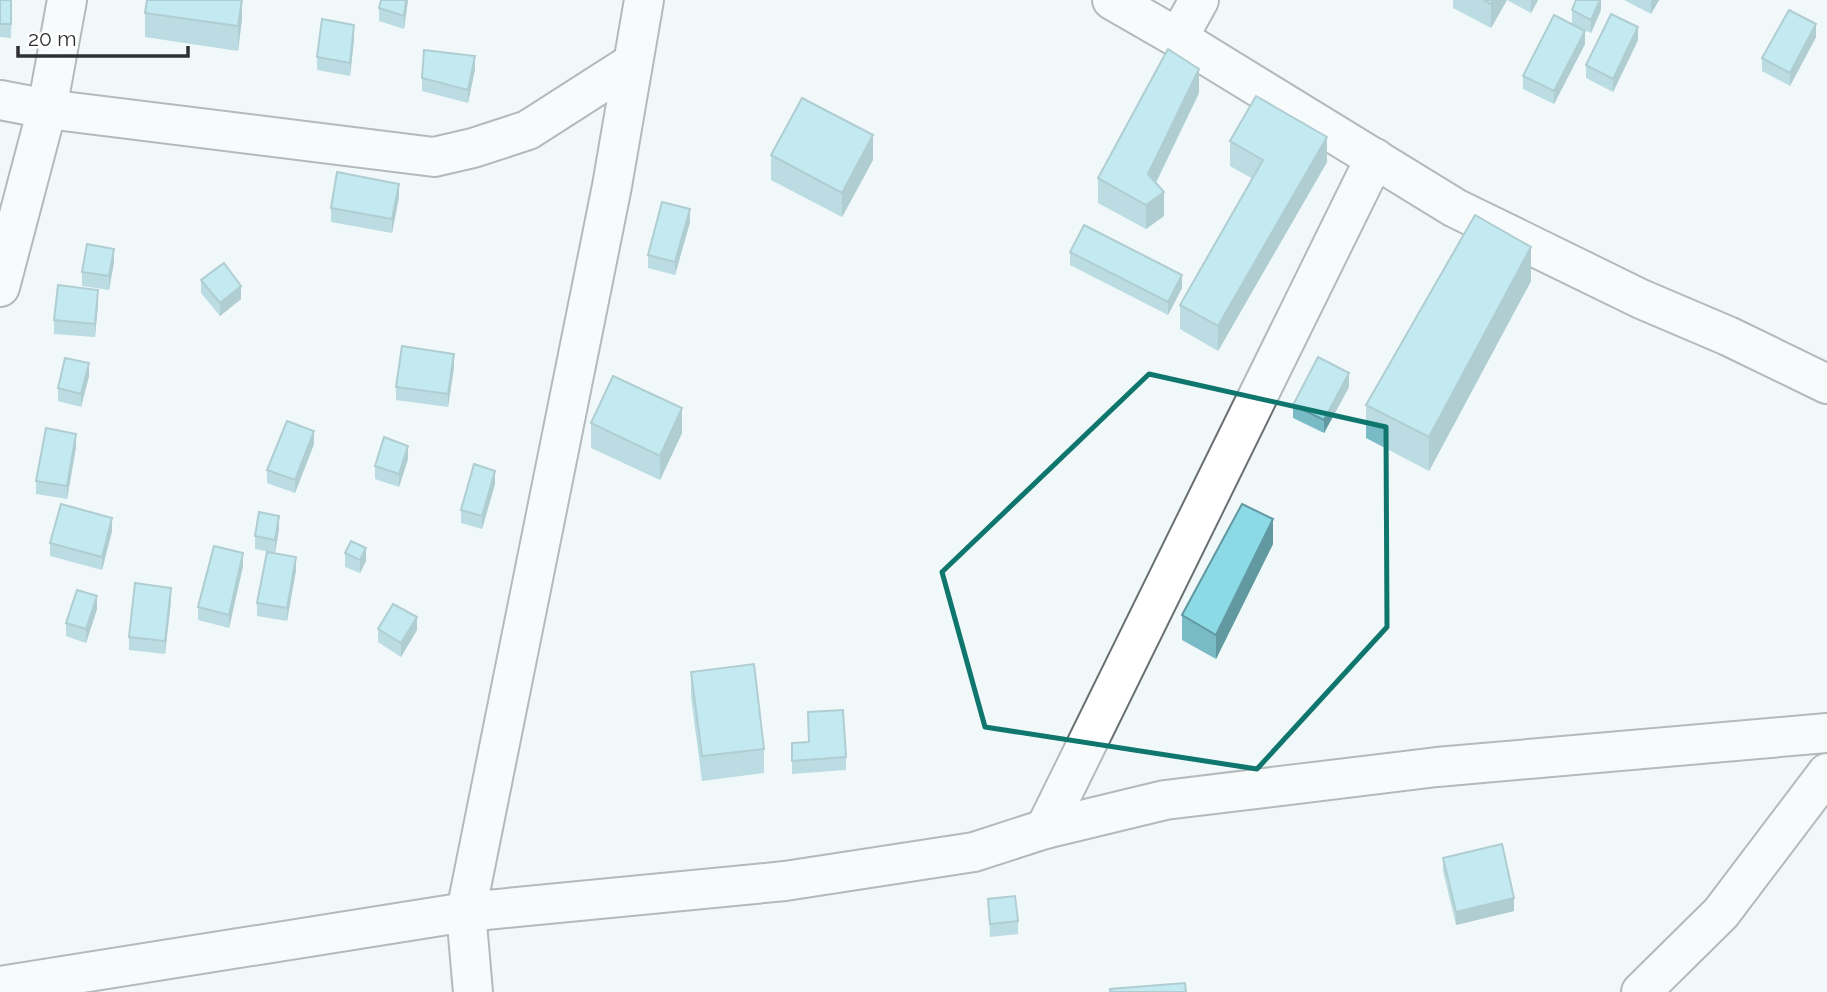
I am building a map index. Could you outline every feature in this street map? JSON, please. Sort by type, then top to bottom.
[{"type":"street","points":[[0,287],[47,109],[67,0]]},
{"type":"street","points":[[473,992],[466,912],[612,186],[644,0]]},
{"type":"street","points":[[1112,0],[1455,208],[1641,299],[1728,336],[1827,384]]},
{"type":"street","points":[[1178,38],[1199,0]]},
{"type":"street","points":[[0,100],[47,109],[434,157],[528,130],[631,64]]},
{"type":"street","points":[[1045,829],[1374,158]]},
{"type":"street","points":[[0,986],[466,912],[799,879],[974,852],[1045,829],[1165,800],[1437,767],[1827,733]]},
{"type":"street","points":[[1641,992],[1721,913],[1827,773]]},
{"type":"highlighted area","points":[[1149,374],[1386,427],[1387,627],[1257,769],[985,727],[942,572]]},
{"type":"building","points":[[0,0],[11,0],[11,24],[0,24]]},
{"type":"building","points":[[147,0],[242,0],[238,26],[145,13]]},
{"type":"building","points":[[381,0],[406,0],[404,16],[379,8]]},
{"type":"building","points":[[1576,0],[1600,0],[1591,20],[1572,10]]},
{"type":"building","points":[[1789,10],[1816,24],[1790,73],[1762,58]]},
{"type":"building","points":[[1611,14],[1638,27],[1613,79],[1586,65]]},
{"type":"building","points":[[1554,15],[1585,31],[1554,91],[1523,76]]},
{"type":"building","points":[[322,19],[354,25],[350,63],[317,57]]},
{"type":"building","points":[[1168,49],[1199,69],[1148,174],[1164,192],[1146,205],[1098,178]]},
{"type":"building","points":[[424,50],[475,56],[468,90],[422,78]]},
{"type":"building","points":[[1256,96],[1327,137],[1218,326],[1180,305],[1263,160],[1230,141]]},
{"type":"building","points":[[802,98],[873,135],[842,193],[771,155]]},
{"type":"building","points":[[337,172],[399,184],[392,219],[331,208]]},
{"type":"building","points":[[662,202],[690,209],[675,262],[648,255]]},
{"type":"building","points":[[1475,215],[1531,247],[1429,437],[1366,405]]},
{"type":"building","points":[[1084,225],[1182,275],[1168,302],[1070,252]]},
{"type":"building","points":[[87,244],[114,249],[109,276],[82,272]]},
{"type":"building","points":[[224,263],[241,286],[220,303],[201,280]]},
{"type":"building","points":[[58,285],[98,290],[95,324],[54,320]]},
{"type":"building","points":[[402,346],[454,354],[448,394],[396,387]]},
{"type":"building","points":[[1318,357],[1349,373],[1324,420],[1293,405]]},
{"type":"building","points":[[65,358],[89,363],[81,394],[58,388]]},
{"type":"building","points":[[613,376],[682,408],[660,456],[591,423]]},
{"type":"building","points":[[287,421],[314,431],[295,480],[267,470]]},
{"type":"building","points":[[46,428],[76,434],[67,486],[36,481]]},
{"type":"building","points":[[384,437],[408,446],[399,474],[375,466]]},
{"type":"building","points":[[474,464],[495,471],[482,516],[461,510]]},
{"type":"building","points":[[61,504],[112,518],[102,557],[50,543]]},
{"type":"building","points":[[1242,504],[1273,519],[1216,635],[1182,615]]},
{"type":"building","points":[[259,512],[279,516],[275,540],[255,536]]},
{"type":"building","points":[[351,541],[366,548],[360,560],[345,553]]},
{"type":"building","points":[[214,546],[243,553],[229,615],[198,607]]},
{"type":"building","points":[[267,552],[296,557],[287,608],[257,603]]},
{"type":"building","points":[[135,583],[171,588],[165,641],[129,637]]},
{"type":"building","points":[[77,590],[97,596],[86,629],[66,623]]},
{"type":"building","points":[[393,604],[417,617],[401,643],[378,629]]},
{"type":"building","points":[[754,664],[764,749],[702,756],[691,672]]},
{"type":"building","points":[[843,710],[846,757],[792,761],[792,743],[809,742],[808,712]]},
{"type":"building","points":[[1502,844],[1514,898],[1456,912],[1443,858]]},
{"type":"building","points":[[1015,896],[1018,921],[990,924],[988,899]]},
{"type":"building","points":[[1185,983],[1186,992],[1110,992],[1110,989]]}]
